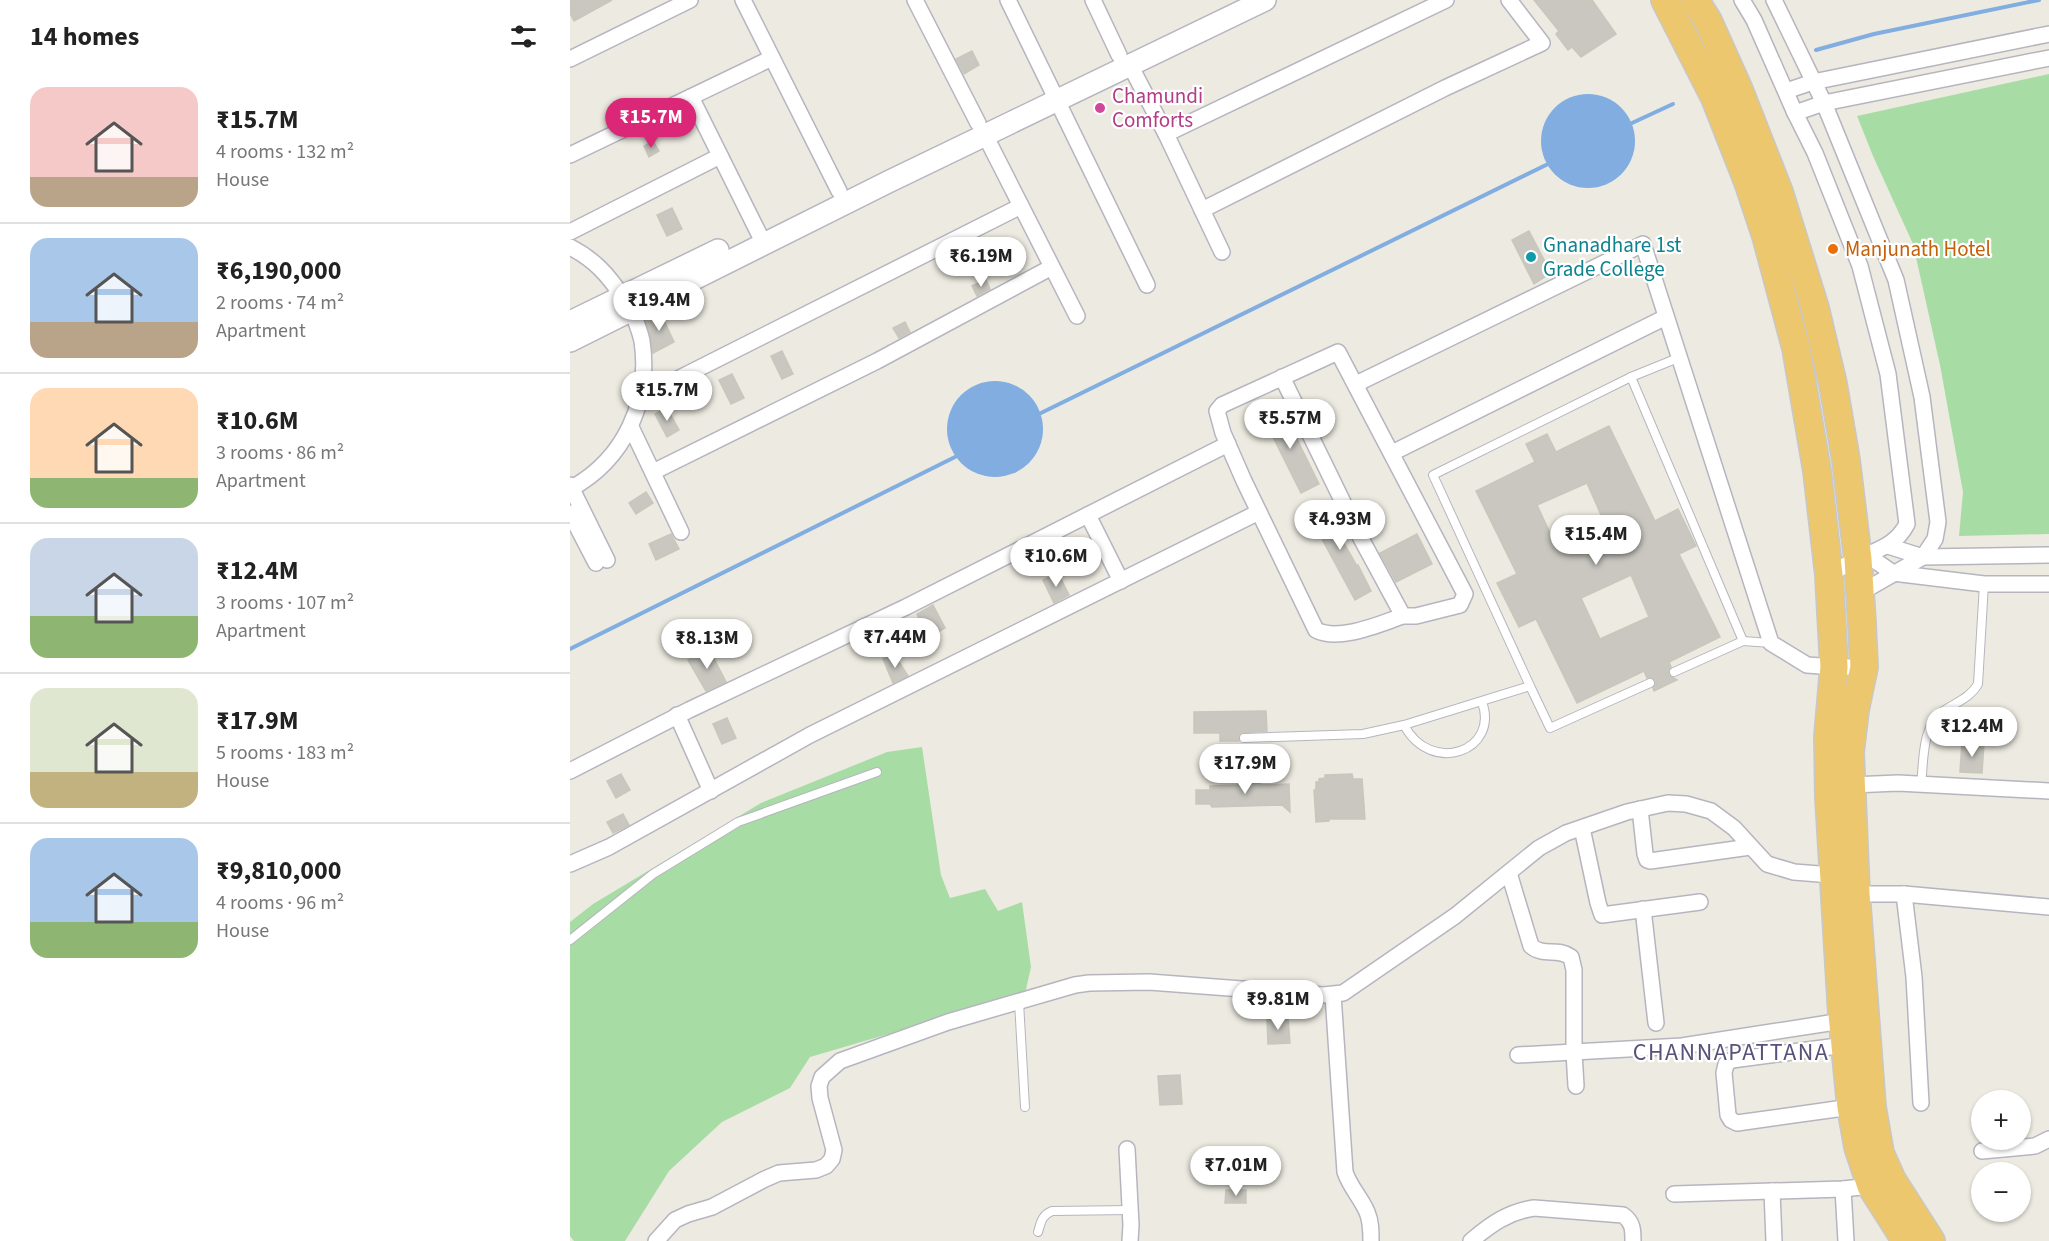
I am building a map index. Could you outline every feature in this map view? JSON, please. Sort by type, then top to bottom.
[{"type":"highway","points":[[1665,0],[1715,98],[1766,236],[1796,348],[1817,471],[1829,575],[1834,667],[1828,737],[1848,881],[1872,1107],[1880,1153],[1892,1180],[1931,1241]]},
{"type":"highway","points":[[1695,0],[1708,21],[1739,90],[1779,192],[1815,308],[1833,384],[1846,460],[1862,557],[1860,593],[1864,667],[1855,710],[1850,752],[1844,1033],[1851,1107],[1858,1147],[1871,1186],[1906,1241]]},
{"type":"street","points":[[570,59],[690,0]]},
{"type":"street","points":[[744,0],[839,191]]},
{"type":"street","points":[[915,0],[1077,316]]},
{"type":"street","points":[[1008,0],[1147,285]]},
{"type":"street","points":[[1093,0],[1166,134],[1222,252]]},
{"type":"street","points":[[1124,60],[1233,0]]},
{"type":"street","points":[[570,341],[627,303],[981,129],[1124,60],[1265,0]]},
{"type":"street","points":[[1166,134],[1446,0]]},
{"type":"street","points":[[1202,210],[1445,88],[1542,43],[1509,0]]},
{"type":"street","points":[[1774,0],[1824,103],[1896,280],[1922,397],[1938,522],[1935,539],[1923,557],[1860,593]]},
{"type":"street","points":[[1744,1],[1815,153],[1860,266],[1888,374],[1907,524],[1901,535],[1888,546],[1829,575]]},
{"type":"street","points":[[1786,91],[1814,82],[2049,34]]},
{"type":"street","points":[[570,155],[772,58]]},
{"type":"street","points":[[1795,113],[1824,103],[2049,58]]},
{"type":"street","points":[[691,97],[761,237]]},
{"type":"street","points":[[761,237],[839,191],[981,129]]},
{"type":"street","points":[[570,232],[720,156]]},
{"type":"street","points":[[640,398],[1021,206]]},
{"type":"street","points":[[1356,384],[1643,244],[1771,643],[1807,664],[1864,667]]},
{"type":"street","points":[[570,248],[589,257],[610,279],[627,303],[642,340],[640,398],[631,427],[610,459],[589,479],[570,488],[602,562],[570,513]]},
{"type":"street","points":[[652,472],[877,362],[1052,267]]},
{"type":"street","points":[[570,322],[627,303]]},
{"type":"street","points":[[1392,453],[1666,317]]},
{"type":"street","points":[[1338,351],[1465,594],[1460,605],[1416,616],[1403,616],[1364,630],[1326,635],[1316,630],[1228,444],[1217,411],[1222,405],[1282,377],[1338,351]]},
{"type":"street","points":[[1282,377],[1357,531],[1403,616]]},
{"type":"street","points":[[631,427],[681,532]]},
{"type":"street","points":[[570,771],[677,716],[906,607],[1228,444]]},
{"type":"street","points":[[570,864],[609,847],[810,735],[1259,512]]},
{"type":"street","points":[[1088,515],[1121,581]]},
{"type":"street","points":[[1888,546],[1923,557],[2049,555]]},
{"type":"street","points":[[1862,557],[1893,573],[1984,584],[2049,584]]},
{"type":"street","points":[[677,716],[711,791]]},
{"type":"street","points":[[1851,785],[1898,783],[2049,791]]},
{"type":"street","points":[[656,1241],[675,1220],[712,1207],[765,1179],[779,1173],[816,1170],[826,1166],[832,1159],[834,1150],[819,1086],[822,1077],[840,1061],[948,1022],[1089,983],[1149,982],[1333,995],[1343,993],[1455,916],[1539,848],[1566,833],[1640,809],[1668,803],[1686,804],[1711,811],[1734,828],[1767,864],[1794,872],[1904,894],[2049,907]]},
{"type":"street","points":[[1640,809],[1647,860],[1750,847]]},
{"type":"street","points":[[1582,828],[1602,915],[1700,902]]},
{"type":"street","points":[[1509,873],[1531,946],[1537,951],[1563,951],[1571,957],[1574,970],[1576,1086]]},
{"type":"street","points":[[1904,894],[1913,964],[1921,1103]]},
{"type":"street","points":[[1643,909],[1656,1023]]},
{"type":"street","points":[[1333,995],[1345,1172],[1371,1224],[1371,1241]]},
{"type":"street","points":[[1518,1055],[1844,1033]]},
{"type":"street","points":[[1844,1033],[1732,1060],[1726,1064],[1724,1073],[1731,1120],[1737,1123],[1851,1107]]},
{"type":"street","points":[[1982,1151],[2036,1146],[2049,1139]]},
{"type":"street","points":[[1127,1149],[1131,1209],[1130,1241]]},
{"type":"street","points":[[1674,1194],[1843,1190],[1871,1186]]},
{"type":"street","points":[[1843,1190],[1846,1241]]},
{"type":"street","points":[[1772,1191],[1774,1241]]},
{"type":"street","points":[[1472,1241],[1503,1216],[1533,1208],[1623,1215],[1630,1220],[1633,1241]]},
{"type":"lane","points":[[1650,683],[1550,728],[1432,475],[1631,377],[1678,358]]},
{"type":"lane","points":[[1631,377],[1743,640]]},
{"type":"lane","points":[[1921,785],[1929,726],[1943,711],[1974,693],[1978,684],[1984,584]]},
{"type":"lane","points":[[1674,672],[1743,640],[1771,643]]},
{"type":"lane","points":[[1244,738],[1363,734],[1404,725],[1530,686]]},
{"type":"lane","points":[[1404,725],[1410,736],[1423,746],[1443,754],[1462,753],[1484,729],[1485,711],[1482,702]]},
{"type":"lane","points":[[570,940],[653,874],[738,822],[877,772]]},
{"type":"lane","points":[[1018,1002],[1025,1107]]},
{"type":"lane","points":[[1038,1232],[1042,1218],[1052,1211],[1131,1209]]},
{"type":"green space","points":[[2049,74],[2049,534],[1959,536],[1963,492],[1940,365],[1913,244],[1857,116]]},
{"type":"green space","points":[[922,747],[941,875],[950,898],[985,889],[998,911],[1022,902],[1031,967],[1025,994],[810,1057],[790,1088],[722,1122],[669,1171],[625,1241],[574,1241],[570,1236],[570,922],[593,904],[761,803],[887,752]]},
{"type":"water","points":[[1579,94],[1597,94],[1622,107],[1632,123],[1635,141],[1632,159],[1622,175],[1597,188],[1579,188],[1554,175],[1541,150],[1541,132],[1554,107]]},
{"type":"water","points":[[995,381],[1014,384],[1029,395],[1040,410],[1043,429],[1040,448],[1029,463],[1014,474],[995,477],[976,474],[961,463],[950,448],[947,429],[950,410],[961,395],[976,384]]},
{"type":"building","points":[[570,0],[612,0],[574,21],[570,13]]},
{"type":"building","points":[[1534,0],[1592,0],[1616,34],[1581,57],[1572,47],[1568,50],[1556,34],[1559,31]]},
{"type":"building","points":[[972,51],[979,65],[964,74],[956,59]]},
{"type":"building","points":[[653,141],[659,151],[649,157],[644,146]]},
{"type":"building","points":[[672,208],[682,229],[667,236],[657,215]]},
{"type":"building","name":"Gnanadhare 1st Grade College","points":[[1529,231],[1551,273],[1534,284],[1512,240]]},
{"type":"building","points":[[986,280],[990,289],[977,296],[972,286]]},
{"type":"building","points":[[660,312],[674,342],[653,353],[645,319]]},
{"type":"building","points":[[905,322],[910,332],[899,338],[893,328]]},
{"type":"building","points":[[782,351],[793,374],[782,379],[771,356]]},
{"type":"building","points":[[732,374],[744,398],[731,404],[719,380]]},
{"type":"building","points":[[1277,406],[1285,423],[1288,421],[1319,484],[1301,493],[1261,413]]},
{"type":"building","points":[[667,408],[679,430],[667,437],[655,414]]},
{"type":"building","points":[[1609,426],[1655,521],[1678,509],[1696,546],[1679,554],[1720,637],[1669,662],[1671,667],[1668,671],[1669,675],[1677,680],[1654,691],[1655,680],[1651,677],[1647,678],[1644,671],[1577,703],[1536,619],[1519,627],[1497,583],[1517,574],[1476,491],[1535,462],[1526,444],[1547,434],[1556,452]],"holes":[[[1587,483],[1605,524],[1556,546],[1537,505]],[[1631,575],[1649,617],[1600,639],[1581,598]]]},
{"type":"building","points":[[646,492],[653,503],[636,514],[629,503]]},
{"type":"building","points":[[1329,502],[1337,519],[1332,522],[1371,591],[1355,600],[1323,541],[1310,511]]},
{"type":"building","points":[[671,534],[679,549],[656,560],[649,544]]},
{"type":"building","points":[[1417,534],[1432,564],[1396,582],[1380,553]]},
{"type":"building","points":[[1058,573],[1069,595],[1054,603],[1043,580]]},
{"type":"building","points":[[933,605],[945,628],[928,638],[917,614]]},
{"type":"building","points":[[709,649],[726,682],[706,691],[688,660]]},
{"type":"building","points":[[894,654],[908,676],[893,683],[883,659]]},
{"type":"building","points":[[1266,711],[1267,731],[1241,733],[1239,741],[1220,741],[1220,733],[1194,733],[1194,712]]},
{"type":"building","points":[[727,718],[736,738],[722,744],[713,724]]},
{"type":"building","points":[[1962,742],[1984,743],[1982,773],[1960,772]]},
{"type":"building","points":[[621,774],[630,790],[616,798],[607,781]]},
{"type":"building","points":[[1352,774],[1353,779],[1362,779],[1365,819],[1329,819],[1329,821],[1316,822],[1314,790],[1316,790],[1316,782],[1325,778],[1325,775]]},
{"type":"building","points":[[1251,779],[1262,785],[1289,784],[1290,812],[1282,805],[1212,807],[1210,804],[1196,804],[1196,790],[1210,790],[1210,786],[1237,785]]},
{"type":"building","points":[[623,814],[629,825],[613,833],[607,822]]},
{"type":"building","points":[[1288,1017],[1290,1043],[1268,1044],[1267,1019]]},
{"type":"building","points":[[1180,1075],[1182,1104],[1160,1105],[1158,1076]]},
{"type":"building","points":[[1226,1190],[1246,1190],[1246,1203],[1225,1203]]},
{"type":"waterway","points":[[1816,50],[1874,34],[2039,0]]},
{"type":"waterway","points":[[1632,123],[1673,104]]},
{"type":"waterway","points":[[1041,413],[1546,165]]},
{"type":"waterway","points":[[570,649],[955,457]]},
{"type":"place","name":"Chamundi Comforts","points":[[1100,108]]},
{"type":"place","name":"Manjunath Hotel","points":[[1833,249]]},
{"type":"place","name":"Gnanadhare 1st Grade College","points":[[1531,257]]},
{"type":"district","name":"CHANNAPATTANA","points":[[1731,1052]]}]
